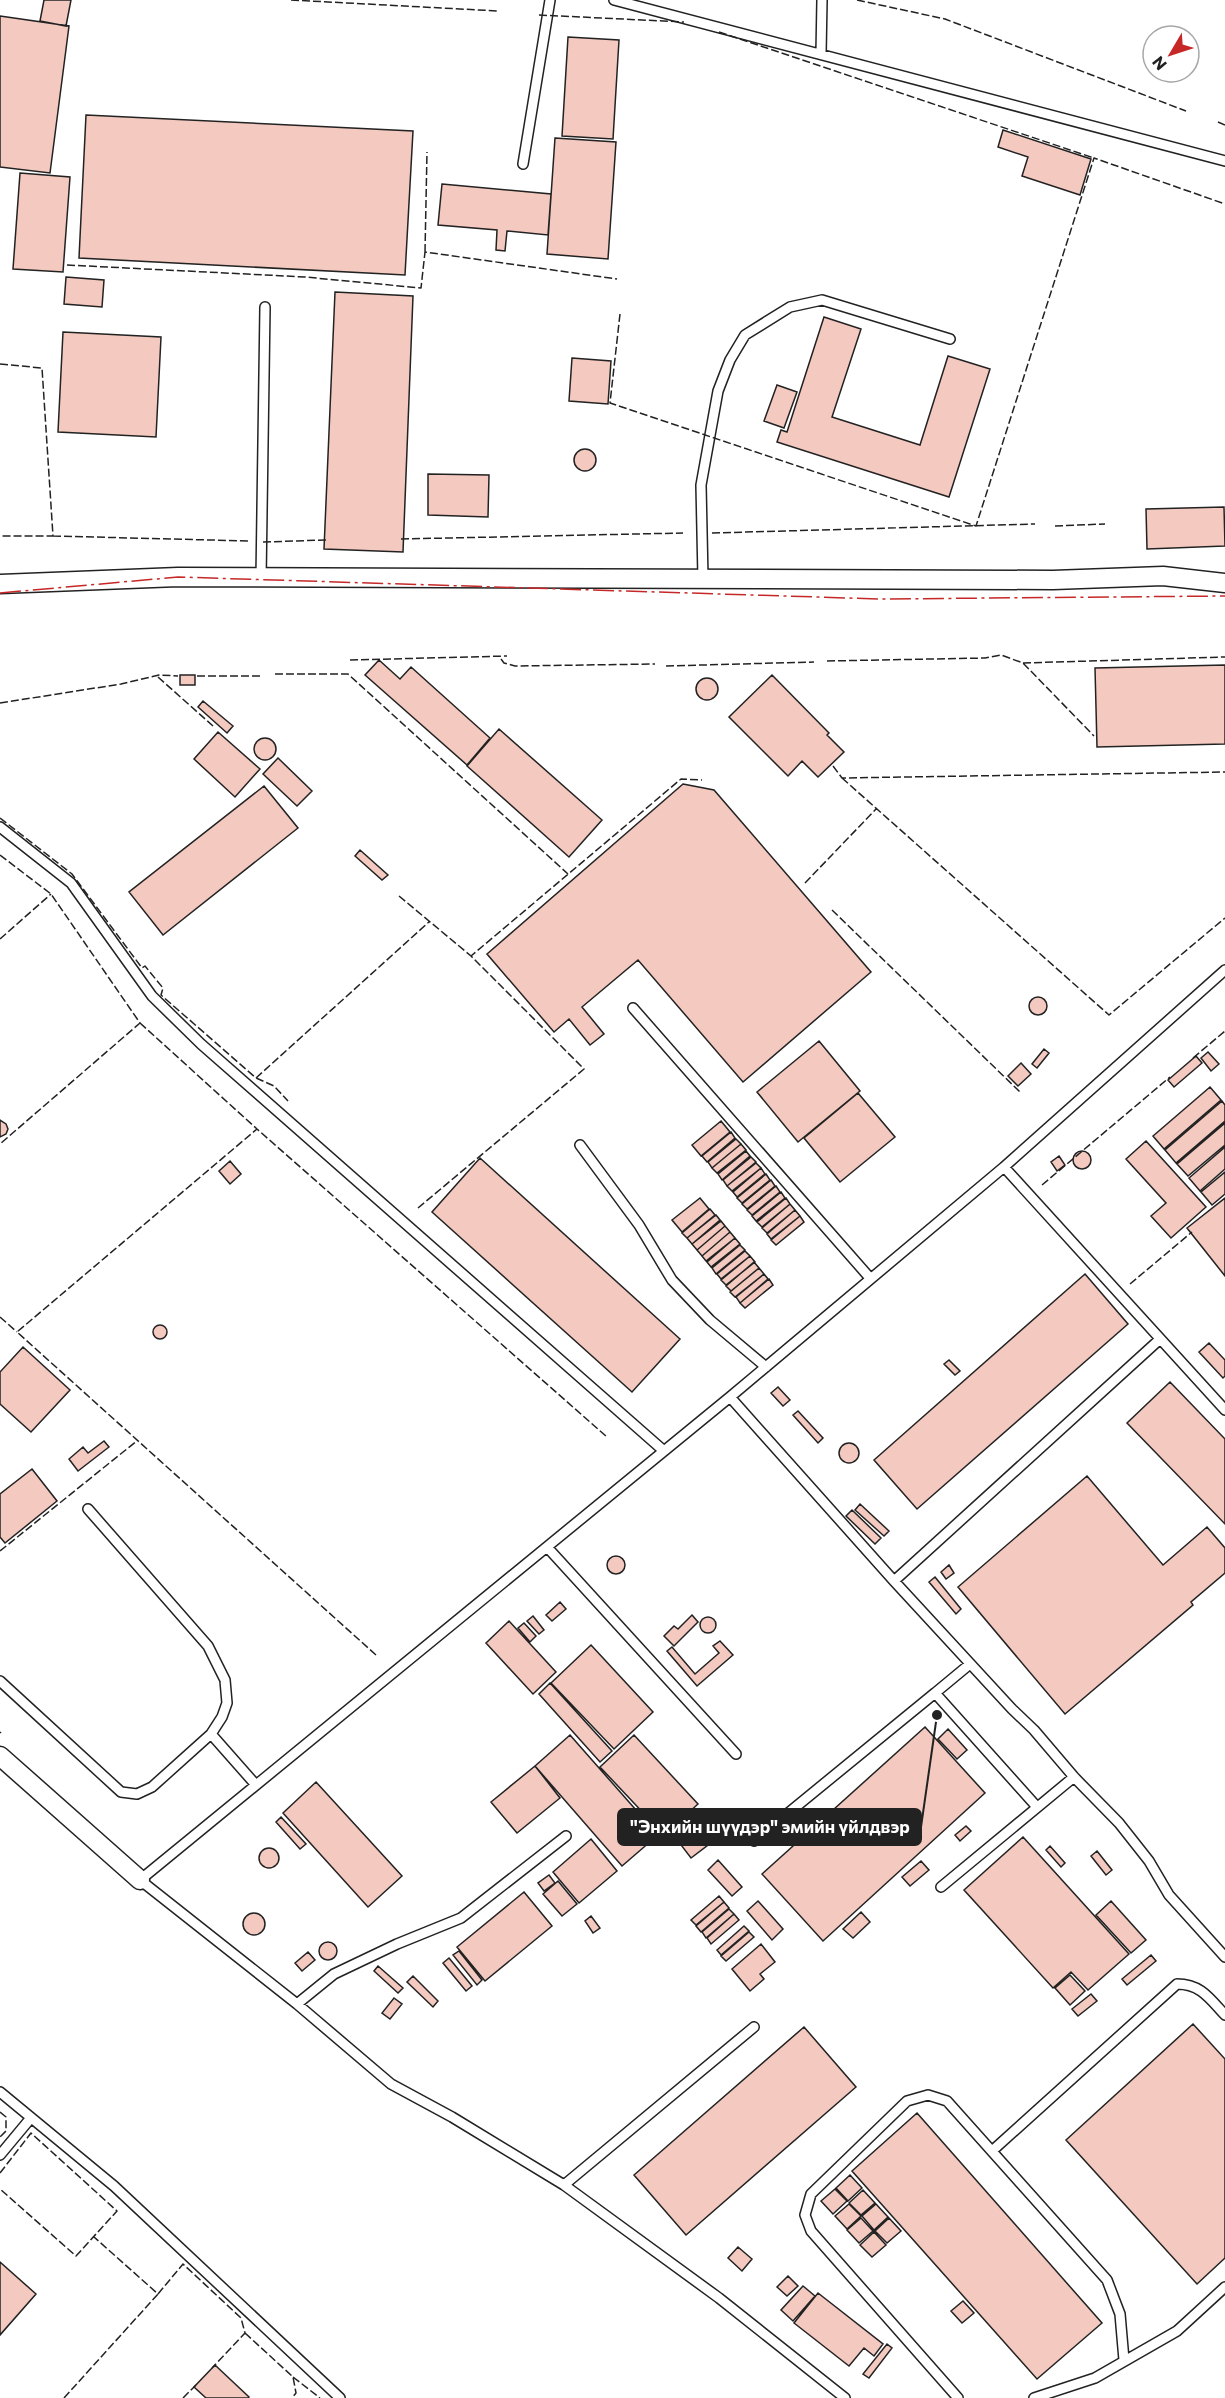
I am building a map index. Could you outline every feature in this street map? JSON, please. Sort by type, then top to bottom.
[{"type":"street","points":[[0,584],[178,578],[1053,580],[1163,576],[1225,582]]},
{"type":"street","points":[[0,1756],[140,1880]]},
{"type":"lane","points":[[523,164],[550,0]]},
{"type":"lane","points":[[614,0],[1225,160]]},
{"type":"lane","points":[[821,54],[822,0]]},
{"type":"lane","points":[[704,578],[701,484],[718,391],[729,360],[745,335],[790,307],[822,300],[950,339]]},
{"type":"lane","points":[[261,579],[265,307]]},
{"type":"lane","points":[[0,827],[71,883],[152,996],[201,1044],[664,1451]]},
{"type":"lane","points":[[845,2398],[719,2298],[564,2185],[452,2116],[391,2084],[297,2004],[140,1880],[766,1367],[1004,1167],[1225,970]]},
{"type":"lane","points":[[633,1008],[870,1278]]},
{"type":"lane","points":[[580,1145],[639,1225],[672,1280],[710,1320],[766,1367]]},
{"type":"lane","points":[[1004,1167],[1225,1410]]},
{"type":"lane","points":[[894,1581],[1159,1340]]},
{"type":"lane","points":[[730,1397],[894,1581],[1119,1823],[1149,1861],[1169,1895],[1225,1957]]},
{"type":"lane","points":[[0,1681],[121,1792],[137,1794],[152,1787],[211,1734],[222,1717],[227,1703],[225,1680],[208,1646],[88,1509]]},
{"type":"lane","points":[[547,1547],[736,1754]]},
{"type":"lane","points":[[754,1841],[970,1664]]},
{"type":"lane","points":[[935,1693],[1037,1807]]},
{"type":"lane","points":[[211,1734],[256,1785]]},
{"type":"lane","points":[[941,1887],[1074,1777]]},
{"type":"lane","points":[[297,2004],[334,1974],[397,1944],[462,1918],[566,1836]]},
{"type":"lane","points":[[993,2151],[1178,1984],[1191,1984],[1206,1995],[1225,2015]]},
{"type":"lane","points":[[564,2185],[754,2027]]},
{"type":"lane","points":[[0,2092],[114,2186],[340,2398]]},
{"type":"lane","points":[[958,2398],[811,2231],[806,2215],[811,2194],[908,2101],[928,2095],[947,2101],[1107,2280],[1120,2314],[1124,2360]]},
{"type":"lane","points":[[0,2155],[30,2119]]},
{"type":"lane","points":[[1034,2398],[1095,2378],[1177,2331],[1225,2287]]},
{"type":"building","points":[[44,0],[71,0],[66,26],[40,21]]},
{"type":"building","points":[[0,16],[69,26],[50,173],[0,167]]},
{"type":"building","points":[[568,37],[619,40],[613,139],[562,136]]},
{"type":"building","points":[[86,115],[413,131],[405,275],[79,258]]},
{"type":"building","points":[[1003,130],[1091,159],[1080,195],[1022,176],[1028,157],[998,147]]},
{"type":"building","points":[[555,138],[616,142],[608,259],[547,254]]},
{"type":"building","points":[[20,173],[70,177],[63,272],[13,269]]},
{"type":"building","points":[[442,184],[551,194],[548,235],[507,231],[505,251],[496,250],[497,230],[438,225]]},
{"type":"building","points":[[66,277],[104,280],[102,307],[64,304]]},
{"type":"building","points":[[335,292],[413,296],[403,552],[324,549]]},
{"type":"building","points":[[824,317],[861,329],[832,417],[920,445],[948,356],[990,369],[949,497],[777,442],[781,430],[787,432]]},
{"type":"building","points":[[63,332],[161,337],[156,437],[58,432]]},
{"type":"building","points":[[572,358],[611,361],[608,404],[569,401]]},
{"type":"building","points":[[777,385],[797,392],[784,428],[764,421]]},
{"type":"building","points":[[585,449],[593,452],[596,460],[593,468],[585,471],[577,468],[574,460],[577,452]]},
{"type":"building","points":[[428,474],[489,475],[488,517],[428,515]]},
{"type":"building","points":[[1224,507],[1225,546],[1147,549],[1146,509]]},
{"type":"building","points":[[379,660],[400,679],[411,667],[490,738],[467,765],[365,675]]},
{"type":"building","points":[[1225,665],[1225,744],[1097,747],[1095,668]]},
{"type":"building","points":[[180,675],[195,675],[195,685],[180,685]]},
{"type":"building","points":[[772,675],[829,733],[827,735],[844,752],[818,777],[802,761],[788,776],[729,717]]},
{"type":"building","points":[[707,678],[715,681],[718,689],[715,697],[707,700],[699,697],[696,689],[699,681]]},
{"type":"building","points":[[203,701],[233,726],[227,733],[198,707]]},
{"type":"building","points":[[499,729],[602,820],[569,857],[467,766]]},
{"type":"building","points":[[218,732],[260,769],[235,797],[194,759]]},
{"type":"building","points":[[265,738],[273,741],[276,749],[273,757],[265,760],[257,757],[254,749],[257,741]]},
{"type":"building","points":[[278,758],[312,791],[297,806],[263,774]]},
{"type":"building","points":[[683,784],[714,790],[871,972],[743,1082],[638,960],[582,1007],[604,1034],[590,1045],[569,1019],[554,1032],[487,954]]},
{"type":"building","points":[[264,786],[298,828],[163,935],[129,892]]},
{"type":"building","points":[[360,850],[388,875],[382,880],[355,856]]},
{"type":"building","points":[[1034,997],[1042,997],[1047,1002],[1045,1013],[1034,1015],[1029,1010],[1029,1002]]},
{"type":"building","points":[[819,1041],[860,1091],[798,1142],[757,1092]]},
{"type":"building","points":[[1044,1049],[1049,1053],[1037,1068],[1032,1064]]},
{"type":"building","points":[[1208,1052],[1219,1064],[1211,1071],[1201,1058]]},
{"type":"building","points":[[1196,1056],[1202,1063],[1174,1087],[1168,1080]]},
{"type":"building","points":[[1021,1063],[1031,1074],[1018,1086],[1008,1076]]},
{"type":"building","points":[[1210,1087],[1221,1100],[1164,1149],[1153,1136]]},
{"type":"building","points":[[858,1093],[895,1137],[840,1182],[804,1138]]},
{"type":"building","points":[[1222,1101],[1225,1105],[1225,1121],[1176,1163],[1165,1150]]},
{"type":"building","points":[[0,1120],[6,1124],[8,1129],[6,1134],[0,1137]]},
{"type":"building","points":[[721,1121],[730,1132],[701,1156],[692,1145]]},
{"type":"building","points":[[1225,1123],[1225,1145],[1188,1176],[1177,1164]]},
{"type":"building","points":[[731,1132],[735,1138],[707,1162],[702,1156]]},
{"type":"building","points":[[736,1139],[741,1144],[712,1168],[708,1162]]},
{"type":"building","points":[[1146,1141],[1206,1207],[1171,1238],[1151,1216],[1166,1203],[1126,1159]]},
{"type":"building","points":[[741,1144],[746,1150],[717,1173],[712,1168]]},
{"type":"building","points":[[1225,1147],[1225,1169],[1200,1191],[1189,1178]]},
{"type":"building","points":[[746,1151],[750,1156],[722,1180],[718,1174]]},
{"type":"building","points":[[1078,1151],[1086,1151],[1091,1156],[1089,1167],[1078,1169],[1073,1164],[1073,1156]]},
{"type":"building","points":[[1059,1156],[1065,1165],[1057,1171],[1051,1162]]},
{"type":"building","points":[[751,1157],[756,1162],[727,1186],[723,1180]]},
{"type":"building","points":[[480,1158],[680,1339],[632,1392],[432,1212]]},
{"type":"building","points":[[230,1161],[241,1174],[230,1184],[219,1171]]},
{"type":"building","points":[[756,1163],[761,1168],[732,1191],[727,1186]]},
{"type":"building","points":[[761,1168],[765,1174],[737,1197],[733,1192]]},
{"type":"building","points":[[1225,1172],[1225,1194],[1212,1205],[1201,1192]]},
{"type":"building","points":[[766,1174],[770,1180],[742,1203],[737,1198]]},
{"type":"building","points":[[771,1180],[775,1186],[747,1209],[742,1204]]},
{"type":"building","points":[[776,1186],[780,1192],[752,1215],[747,1210]]},
{"type":"building","points":[[781,1192],[785,1198],[756,1221],[752,1216]]},
{"type":"building","points":[[700,1198],[709,1209],[682,1232],[672,1220]]},
{"type":"building","points":[[786,1198],[790,1204],[762,1227],[757,1222]]},
{"type":"building","points":[[1225,1198],[1225,1276],[1187,1228]]},
{"type":"building","points":[[790,1204],[795,1210],[767,1233],[762,1228]]},
{"type":"building","points":[[710,1209],[715,1215],[687,1238],[682,1233]]},
{"type":"building","points":[[795,1210],[800,1216],[771,1239],[767,1234]]},
{"type":"building","points":[[716,1215],[720,1220],[692,1244],[687,1238]]},
{"type":"building","points":[[800,1216],[804,1222],[776,1245],[771,1240]]},
{"type":"building","points":[[721,1221],[725,1226],[697,1250],[692,1244]]},
{"type":"building","points":[[725,1226],[730,1232],[702,1256],[697,1250]]},
{"type":"building","points":[[730,1232],[735,1238],[706,1261],[702,1256]]},
{"type":"building","points":[[735,1238],[740,1244],[711,1267],[707,1262]]},
{"type":"building","points":[[740,1245],[745,1250],[716,1274],[712,1268]]},
{"type":"building","points":[[745,1251],[750,1256],[721,1279],[717,1274]]},
{"type":"building","points":[[750,1256],[755,1262],[726,1285],[721,1280]]},
{"type":"building","points":[[754,1262],[759,1268],[731,1291],[726,1286]]},
{"type":"building","points":[[759,1268],[764,1274],[735,1297],[730,1292]]},
{"type":"building","points":[[764,1274],[768,1279],[740,1303],[736,1297]]},
{"type":"building","points":[[1085,1274],[1128,1324],[917,1509],[874,1460]]},
{"type":"building","points":[[769,1279],[773,1285],[745,1308],[740,1303]]},
{"type":"building","points":[[157,1325],[163,1325],[167,1332],[163,1339],[157,1339],[153,1335],[153,1329]]},
{"type":"building","points":[[1209,1343],[1225,1360],[1223,1378],[1199,1352]]},
{"type":"building","points":[[23,1347],[70,1390],[31,1432],[0,1404],[0,1372]]},
{"type":"building","points":[[949,1360],[960,1371],[955,1375],[944,1364]]},
{"type":"building","points":[[1170,1382],[1225,1439],[1225,1524],[1127,1423]]},
{"type":"building","points":[[778,1387],[790,1400],[783,1406],[771,1393]]},
{"type":"building","points":[[798,1411],[823,1438],[818,1443],[793,1415]]},
{"type":"building","points":[[104,1441],[109,1447],[78,1471],[69,1459],[83,1447],[88,1453]]},
{"type":"building","points":[[849,1443],[856,1446],[859,1453],[856,1460],[849,1463],[842,1460],[839,1453],[842,1446]]},
{"type":"building","points":[[32,1469],[57,1501],[5,1543],[0,1537],[0,1494]]},
{"type":"building","points":[[1087,1476],[1163,1565],[1207,1527],[1225,1548],[1225,1573],[1191,1602],[1193,1605],[1065,1714],[958,1587]]},
{"type":"building","points":[[860,1504],[889,1531],[884,1536],[855,1510]]},
{"type":"building","points":[[852,1510],[881,1538],[875,1544],[846,1516]]},
{"type":"building","points":[[612,1556],[620,1556],[625,1561],[623,1572],[612,1574],[607,1569],[607,1561]]},
{"type":"building","points":[[949,1565],[954,1573],[946,1579],[941,1572]]},
{"type":"building","points":[[935,1577],[961,1609],[956,1614],[929,1582]]},
{"type":"building","points":[[560,1602],[566,1609],[552,1621],[546,1615]]},
{"type":"building","points":[[692,1615],[698,1622],[674,1646],[664,1636],[674,1626],[678,1629]]},
{"type":"building","points":[[533,1616],[544,1630],[539,1634],[527,1621]]},
{"type":"building","points":[[708,1617],[716,1625],[708,1633],[700,1625]]},
{"type":"building","points":[[509,1621],[556,1672],[533,1694],[486,1643]]},
{"type":"building","points":[[524,1623],[536,1636],[530,1642],[518,1628]]},
{"type":"building","points":[[720,1641],[733,1655],[697,1686],[667,1651],[672,1647],[695,1674],[719,1653],[713,1646]]},
{"type":"building","points":[[591,1645],[653,1712],[614,1749],[551,1683]]},
{"type":"building","points":[[550,1683],[612,1751],[600,1762],[539,1694]]},
{"type":"building","points":[[925,1727],[985,1793],[823,1941],[762,1874]]},
{"type":"building","points":[[948,1729],[967,1750],[957,1759],[938,1739]]},
{"type":"building","points":[[570,1735],[658,1835],[622,1866],[535,1766]]},
{"type":"building","points":[[634,1735],[698,1804],[664,1835],[600,1767]]},
{"type":"building","points":[[535,1766],[560,1798],[517,1833],[491,1802]]},
{"type":"building","points":[[316,1782],[402,1876],[368,1907],[283,1813]]},
{"type":"building","points":[[281,1817],[306,1844],[300,1849],[276,1822]]},
{"type":"building","points":[[966,1826],[971,1831],[960,1841],[955,1835]]},
{"type":"building","points":[[695,1828],[708,1845],[691,1858],[678,1841]]},
{"type":"building","points":[[1023,1837],[1129,1954],[1088,1990],[1071,1972],[1053,1988],[964,1890]]},
{"type":"building","points":[[591,1839],[617,1871],[579,1903],[553,1872]]},
{"type":"building","points":[[1050,1846],[1065,1863],[1061,1867],[1046,1850]]},
{"type":"building","points":[[265,1848],[273,1848],[279,1854],[279,1862],[273,1868],[265,1868],[259,1862],[259,1854]]},
{"type":"building","points":[[1097,1851],[1112,1870],[1106,1875],[1091,1856]]},
{"type":"building","points":[[718,1860],[742,1887],[732,1896],[708,1870]]},
{"type":"building","points":[[921,1861],[929,1870],[910,1886],[902,1877]]},
{"type":"building","points":[[549,1875],[555,1883],[544,1891],[538,1883]]},
{"type":"building","points":[[558,1881],[577,1904],[562,1916],[543,1894]]},
{"type":"building","points":[[524,1892],[552,1926],[485,1981],[457,1947]]},
{"type":"building","points":[[719,1896],[724,1902],[696,1925],[691,1920]]},
{"type":"building","points":[[758,1901],[783,1929],[772,1940],[747,1911]]},
{"type":"building","points":[[1111,1901],[1146,1940],[1131,1953],[1096,1915]]},
{"type":"building","points":[[724,1902],[729,1908],[701,1932],[696,1926]]},
{"type":"building","points":[[729,1909],[734,1914],[706,1938],[702,1932]]},
{"type":"building","points":[[861,1912],[870,1922],[853,1938],[843,1929]]},
{"type":"building","points":[[254,1913],[262,1916],[265,1924],[262,1932],[254,1935],[246,1932],[243,1924],[246,1916]]},
{"type":"building","points":[[734,1914],[739,1920],[711,1944],[707,1938]]},
{"type":"building","points":[[591,1916],[600,1928],[593,1933],[585,1921]]},
{"type":"building","points":[[744,1926],[749,1931],[721,1955],[717,1950]]},
{"type":"building","points":[[749,1932],[754,1937],[726,1961],[721,1956]]},
{"type":"building","points":[[328,1942],[334,1945],[337,1951],[334,1957],[328,1960],[322,1957],[319,1951],[322,1945]]},
{"type":"building","points":[[761,1944],[775,1962],[760,1974],[764,1979],[750,1991],[732,1969]]},
{"type":"building","points":[[459,1951],[482,1980],[477,1985],[453,1955]]},
{"type":"building","points":[[308,1952],[315,1960],[302,1971],[295,1963]]},
{"type":"building","points":[[1151,1955],[1156,1961],[1127,1985],[1122,1979]]},
{"type":"building","points":[[449,1958],[472,1986],[466,1991],[443,1963]]},
{"type":"building","points":[[378,1966],[403,1988],[398,1993],[374,1971]]},
{"type":"building","points":[[1070,1975],[1085,1991],[1070,2005],[1055,1988]]},
{"type":"building","points":[[413,1976],[438,2001],[433,2007],[407,1982]]},
{"type":"building","points":[[1091,1994],[1097,2001],[1078,2016],[1072,2009]]},
{"type":"building","points":[[394,1998],[402,2004],[390,2019],[382,2013]]},
{"type":"building","points":[[1193,2024],[1225,2059],[1225,2258],[1197,2284],[1066,2140]]},
{"type":"building","points":[[804,2027],[856,2087],[686,2235],[634,2175]]},
{"type":"building","points":[[917,2113],[1102,2323],[1037,2379],[852,2171]]},
{"type":"building","points":[[850,2175],[862,2188],[848,2201],[836,2188]]},
{"type":"building","points":[[835,2189],[847,2201],[833,2214],[821,2201]]},
{"type":"building","points":[[863,2190],[875,2203],[861,2215],[849,2203]]},
{"type":"building","points":[[849,2204],[861,2216],[847,2229],[835,2216]]},
{"type":"building","points":[[876,2204],[888,2217],[874,2230],[862,2216]]},
{"type":"building","points":[[861,2218],[873,2231],[859,2243],[847,2230]]},
{"type":"building","points":[[889,2218],[901,2231],[887,2243],[875,2231]]},
{"type":"building","points":[[874,2232],[886,2245],[872,2257],[860,2245]]},
{"type":"building","points":[[738,2247],[752,2259],[742,2271],[728,2258]]},
{"type":"building","points":[[0,2262],[36,2294],[0,2335]]},
{"type":"building","points":[[788,2276],[798,2286],[787,2296],[777,2287]]},
{"type":"building","points":[[803,2286],[815,2296],[793,2321],[781,2310]]},
{"type":"building","points":[[818,2293],[883,2344],[874,2356],[864,2348],[849,2366],[794,2323]]},
{"type":"building","points":[[963,2301],[974,2313],[962,2323],[951,2311]]},
{"type":"building","points":[[887,2344],[892,2348],[869,2378],[863,2374]]},
{"type":"building","points":[[215,2365],[249,2397],[206,2398],[194,2387]]},
{"type":"fence","points":[[291,0],[498,11]]},
{"type":"fence","points":[[857,0],[945,19],[1186,111]]},
{"type":"fence","points":[[539,15],[684,22]]},
{"type":"fence","points":[[719,32],[1094,158]]},
{"type":"fence","points":[[1218,122],[1225,125]]},
{"type":"fence","points":[[425,252],[427,152]]},
{"type":"fence","points":[[620,314],[610,403],[976,526],[1094,158],[1225,204]]},
{"type":"fence","points":[[67,265],[305,277],[421,288],[425,252],[617,279]]},
{"type":"fence","points":[[0,364],[42,368],[53,536],[0,536]]},
{"type":"fence","points":[[712,533],[1035,524]]},
{"type":"fence","points":[[1055,526],[1105,524]]},
{"type":"fence","points":[[401,539],[683,533]]},
{"type":"fence","points":[[53,536],[250,541]]},
{"type":"fence","points":[[263,542],[326,540]]},
{"type":"fence","points":[[827,661],[985,658],[1001,655],[1023,663],[1094,736]]},
{"type":"fence","points":[[350,660],[507,656]]},
{"type":"fence","points":[[1023,663],[1225,657]]},
{"type":"fence","points":[[501,659],[504,663],[515,666],[655,664]]},
{"type":"fence","points":[[666,666],[814,662]]},
{"type":"fence","points":[[275,674],[348,674],[568,874]]},
{"type":"fence","points":[[0,703],[121,684],[159,675],[178,676]]},
{"type":"fence","points":[[197,676],[260,676]]},
{"type":"fence","points":[[158,677],[213,726]]},
{"type":"fence","points":[[833,766],[842,778],[1225,772]]},
{"type":"fence","points":[[842,778],[1109,1015],[1225,918]]},
{"type":"fence","points":[[418,1208],[584,1069],[471,956],[681,779],[702,780]]},
{"type":"fence","points":[[805,883],[877,808]]},
{"type":"fence","points":[[0,818],[72,874],[142,968],[145,966],[163,988],[161,995],[256,1078],[274,1086],[288,1101]]},
{"type":"fence","points":[[0,855],[51,894],[140,1023],[0,1144]]},
{"type":"fence","points":[[0,939],[51,894]]},
{"type":"fence","points":[[399,896],[471,956]]},
{"type":"fence","points":[[832,910],[1020,1092]]},
{"type":"fence","points":[[256,1078],[430,921]]},
{"type":"fence","points":[[140,1023],[257,1129]]},
{"type":"fence","points":[[1193,1058],[1225,1031]]},
{"type":"fence","points":[[1042,1185],[1170,1077]]},
{"type":"fence","points":[[376,1655],[17,1332],[257,1129],[607,1437]]},
{"type":"fence","points":[[1130,1284],[1192,1232]]},
{"type":"fence","points":[[0,1317],[17,1332]]},
{"type":"fence","points":[[0,1551],[138,1440]]},
{"type":"fence","points":[[0,2112],[6,2117],[6,2131],[0,2137]]},
{"type":"fence","points":[[0,2173],[31,2133],[117,2211],[76,2256],[0,2189]]},
{"type":"fence","points":[[64,2398],[158,2294],[94,2237]]},
{"type":"fence","points":[[158,2294],[183,2264],[241,2318],[245,2333],[212,2368]]},
{"type":"fence","points":[[245,2333],[293,2377],[296,2393],[292,2398]]},
{"type":"fence","points":[[293,2377],[320,2398]]},
{"type":"fence","points":[[183,2398],[196,2385]]},
{"type":"power","points":[[0,593],[178,577],[880,599],[1225,596]]},
{"type":"place","name":"\"Энхийн шүүдэр\" эмийн үйлдвэр","points":[[937,1715]]}]
